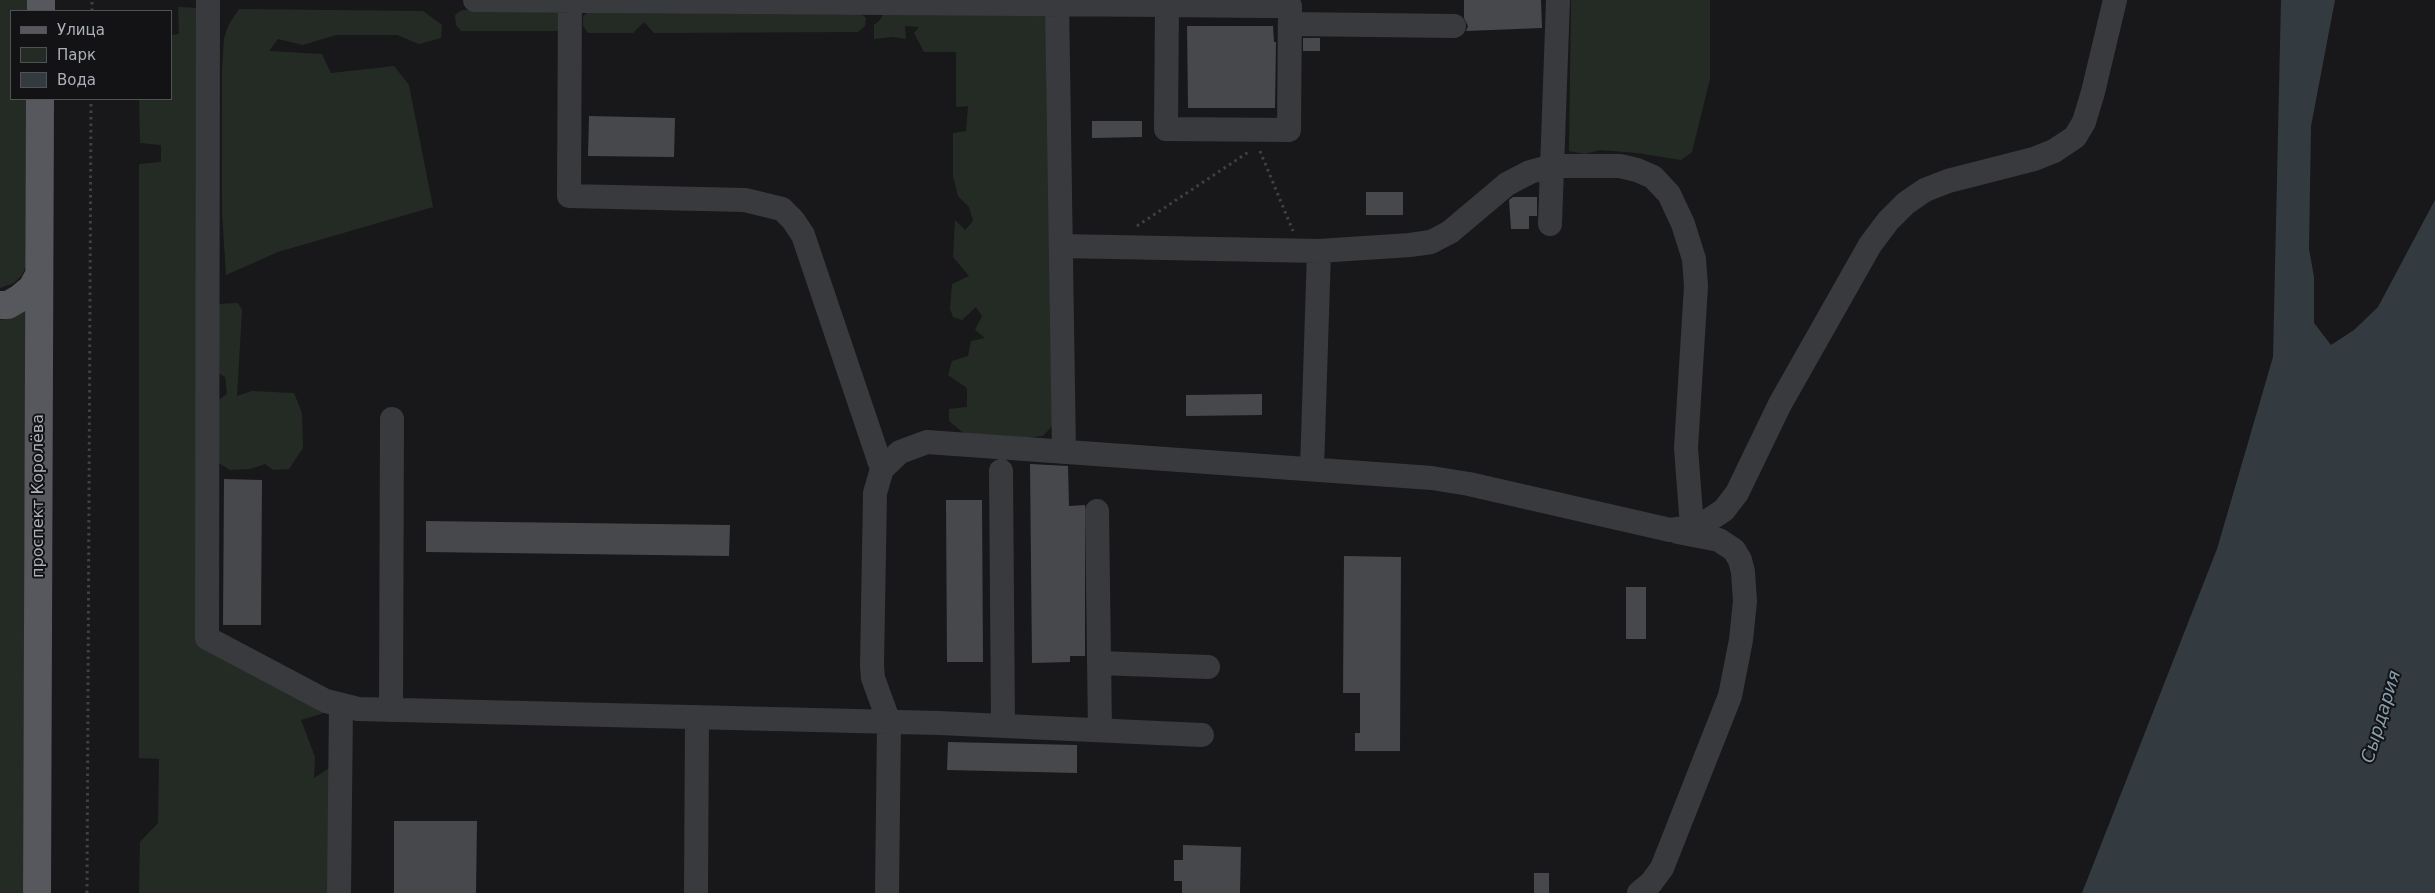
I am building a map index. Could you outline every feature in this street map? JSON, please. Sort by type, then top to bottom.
[{"type":"main road","name":"проспект Королёва","points":[[37,893],[40,100]]},
{"type":"main road","points":[[0,305],[8,304],[20,298],[32,288],[40,275]]},
{"type":"lane","points":[[208,0],[207,638],[326,702],[341,706],[392,710],[889,722],[1202,735]]},
{"type":"lane","points":[[475,0],[1057,2],[1167,5],[1263,3],[1290,6],[1289,130],[1166,129],[1167,5]]},
{"type":"lane","points":[[1550,224],[1558,0]]},
{"type":"lane","points":[[1681,529],[1706,522],[1724,510],[1738,493],[1780,404],[1870,245],[1888,221],[1906,203],[1925,190],[2054,152],[2075,137],[2084,122],[2093,92],[2114,0]]},
{"type":"lane","points":[[570,1],[569,196],[745,200],[782,209],[794,220],[803,235],[882,469]]},
{"type":"lane","points":[[1057,2],[1064,452]]},
{"type":"lane","points":[[1290,24],[1454,26]]},
{"type":"lane","points":[[1061,246],[1310,251],[1432,242],[1450,232],[1508,184],[1530,172],[1552,166],[1620,166],[1637,170],[1653,177],[1670,194],[1683,224],[1694,259],[1696,286],[1681,529]]},
{"type":"lane","points":[[1310,251],[1312,469]]},
{"type":"lane","points":[[392,419],[392,710]]},
{"type":"lane","points":[[887,893],[889,722],[873,678],[872,666],[875,493],[882,469],[900,452],[927,442],[1432,478],[1469,484],[1681,529],[1719,540],[1734,550],[1740,560],[1743,572],[1744,601],[1741,640],[1730,696],[1662,868],[1652,883],[1639,893]]},
{"type":"lane","points":[[1001,471],[1003,726]]},
{"type":"lane","points":[[1097,512],[1100,730]]},
{"type":"lane","points":[[1099,663],[1208,667]]},
{"type":"lane","points":[[340,893],[341,706]]},
{"type":"lane","points":[[696,893],[697,717]]},
{"type":"path","points":[[87,893],[91,100]]},
{"type":"path","points":[[1107,246],[1258,146],[1310,251]]},
{"type":"green space","points":[[0,0],[27,0],[27,10],[10,10],[10,100],[27,100],[26,266],[22,275],[14,283],[0,288]]},
{"type":"green space","points":[[1571,0],[1710,0],[1710,79],[1692,152],[1681,160],[1637,153],[1600,150],[1585,154],[1569,151]]},
{"type":"green space","points":[[178,7],[200,8],[199,642],[324,713],[301,720],[315,757],[314,778],[331,767],[328,893],[139,893],[140,842],[158,823],[159,759],[139,758],[139,164],[161,162],[161,145],[140,143],[139,100],[172,100],[172,35],[179,34]]},
{"type":"green space","points":[[239,9],[423,11],[442,25],[441,38],[419,44],[397,35],[336,35],[303,45],[278,39],[269,51],[322,54],[331,73],[394,66],[409,85],[433,207],[278,252],[226,275],[222,213],[222,71],[224,38],[229,24]]},
{"type":"green space","points":[[592,9],[858,11],[866,18],[865,26],[858,32],[654,33],[644,22],[633,33],[588,33],[583,26],[583,16]]},
{"type":"green space","points":[[462,10],[556,11],[562,15],[562,27],[557,31],[461,31],[456,25],[455,15]]},
{"type":"green space","points":[[885,11],[1044,13],[1051,18],[1054,424],[1043,436],[1020,439],[966,435],[949,421],[949,409],[967,407],[967,388],[948,375],[952,361],[968,356],[971,341],[985,338],[975,330],[982,316],[976,307],[962,320],[953,317],[950,309],[952,284],[969,276],[953,257],[955,220],[965,230],[973,221],[969,207],[958,196],[953,176],[953,133],[966,131],[968,106],[956,107],[956,52],[924,52],[914,33],[919,27],[905,26],[906,39],[892,37],[874,39],[874,25],[880,20]]},
{"type":"green space","points":[[238,303],[242,310],[237,396],[252,391],[294,393],[302,413],[303,448],[289,469],[273,470],[265,464],[250,469],[230,470],[217,462],[217,401],[227,394],[225,377],[216,372],[216,304]]},
{"type":"green space","points":[[26,308],[23,893],[0,893],[0,320],[13,317]]},
{"type":"water","name":"Сырдария","points":[[2281,0],[2335,0],[2311,126],[2309,249],[2314,277],[2314,323],[2331,345],[2354,330],[2378,307],[2435,200],[2435,893],[2082,893],[2217,549],[2273,357]]},
{"type":"building","points":[[1464,0],[1541,0],[1542,28],[1466,31],[1468,26],[1464,18]]},
{"type":"building","points":[[1187,26],[1273,26],[1274,42],[1276,42],[1275,108],[1188,108]]},
{"type":"building","points":[[1303,38],[1320,38],[1320,51],[1303,51]]},
{"type":"building","points":[[589,116],[675,118],[674,157],[588,156]]},
{"type":"building","points":[[1092,121],[1142,121],[1142,137],[1092,138]]},
{"type":"building","points":[[1366,192],[1403,192],[1403,215],[1366,215]]},
{"type":"building","points":[[1513,197],[1537,197],[1537,216],[1529,216],[1529,229],[1511,229],[1509,200]]},
{"type":"building","points":[[1262,394],[1262,415],[1186,416],[1186,395]]},
{"type":"building","points":[[1030,464],[1068,466],[1069,506],[1085,505],[1085,656],[1070,656],[1070,662],[1032,663]]},
{"type":"building","points":[[224,479],[262,480],[261,625],[223,625]]},
{"type":"building","points":[[946,500],[982,500],[983,662],[947,662]]},
{"type":"building","points":[[426,521],[730,525],[729,556],[426,552]]},
{"type":"building","points":[[1344,556],[1401,557],[1400,751],[1355,751],[1355,733],[1360,733],[1360,693],[1343,693]]},
{"type":"building","points":[[1626,587],[1646,587],[1646,639],[1626,639]]},
{"type":"building","points":[[948,742],[1077,745],[1077,773],[947,770]]},
{"type":"building","points":[[394,821],[477,821],[476,893],[394,893]]},
{"type":"building","points":[[1183,845],[1241,847],[1240,893],[1182,893],[1182,881],[1174,881],[1174,860],[1183,860]]},
{"type":"building","points":[[1534,873],[1549,873],[1549,893],[1534,893]]}]
